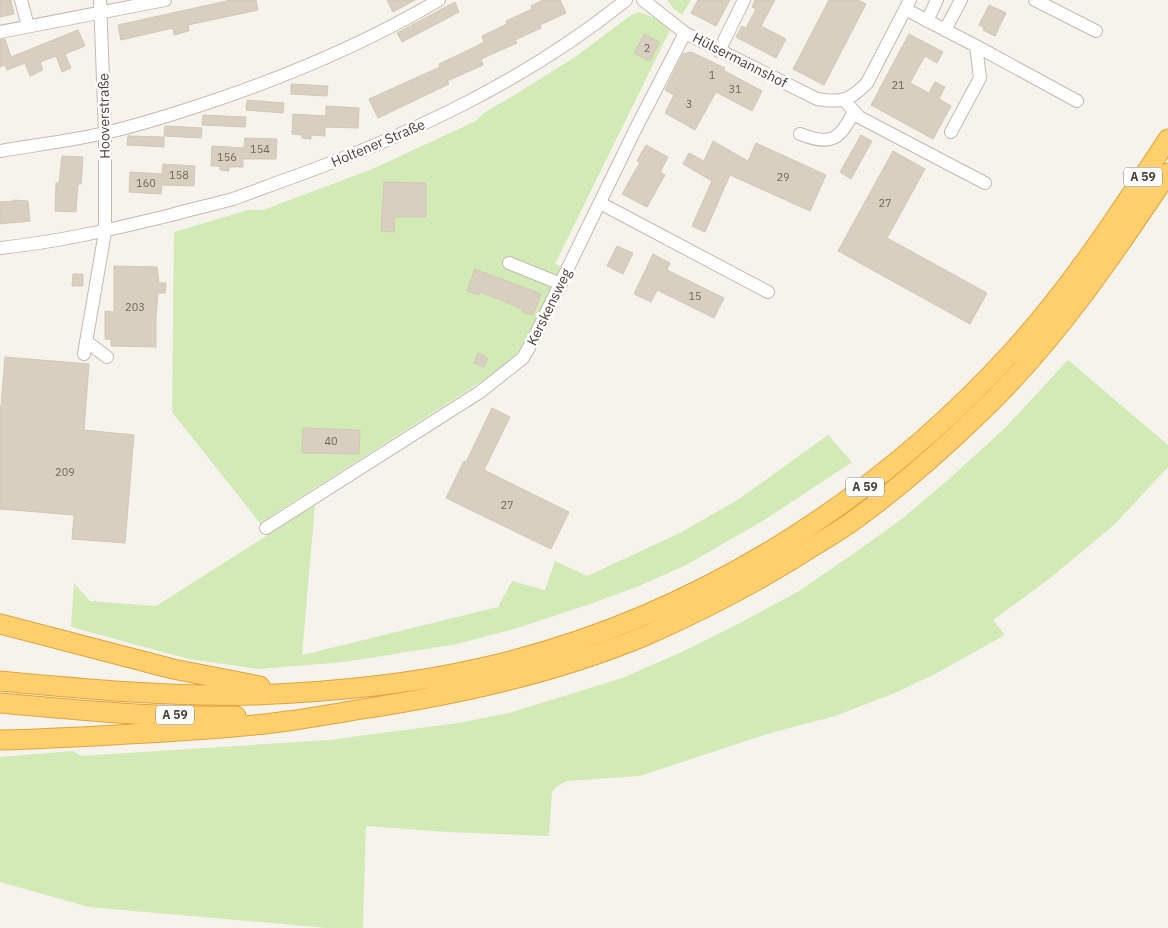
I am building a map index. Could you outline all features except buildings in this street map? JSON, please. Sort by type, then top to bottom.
[{"type":"highway","name":"A 59","points":[[0,702],[91,711],[179,715],[286,715],[349,711],[418,701],[539,673],[584,659],[646,635],[704,609],[776,570],[857,519],[919,469],[984,410],[1072,311],[1107,263],[1125,221],[1168,139]]},
{"type":"highway","name":"A 59","points":[[0,681],[171,694],[298,693],[348,689],[481,668],[534,654],[639,617],[697,591],[768,553],[850,498],[908,453],[971,396],[1015,348],[1090,254],[1125,221],[1168,174]]},
{"type":"highway","points":[[0,624],[173,669],[298,693]]},
{"type":"highway","points":[[0,740],[228,728],[349,711]]},
{"type":"street","points":[[21,0],[28,26]]},
{"type":"street","points":[[0,32],[100,6],[165,0]]},
{"type":"street","name":"Holtener Straße","points":[[0,248],[43,244],[105,232],[233,199],[339,160],[381,143],[471,101],[518,75],[563,47],[626,0]]},
{"type":"street","name":"Hülsermannshof","points":[[643,0],[685,33],[719,51],[817,99],[830,101],[845,100]]},
{"type":"street","points":[[719,51],[744,0]]},
{"type":"street","points":[[927,21],[937,0]]},
{"type":"street","points":[[945,30],[961,0]]},
{"type":"street","points":[[1035,0],[1096,31]]},
{"type":"street","points":[[0,151],[105,133],[244,91],[291,73],[367,39],[431,2]]},
{"type":"street","points":[[985,183],[859,117],[845,100],[858,92],[867,83],[907,5],[927,21],[1077,101]]},
{"type":"street","name":"Hooverstraße","points":[[100,6],[105,133],[105,232]]},
{"type":"street","name":"Kerskensweg","points":[[266,528],[480,392],[523,358],[685,33]]},
{"type":"street","points":[[951,132],[980,78],[976,46]]},
{"type":"street","points":[[800,134],[813,139],[830,139],[845,129],[854,111]]},
{"type":"street","points":[[600,203],[768,292]]},
{"type":"street","points":[[84,354],[105,232]]},
{"type":"street","points":[[509,263],[561,284]]},
{"type":"street","points":[[86,341],[107,357]]},
{"type":"green space","points":[[667,0],[691,0],[682,15]]},
{"type":"green space","points":[[639,12],[655,18],[670,30],[555,264],[562,267],[522,348],[501,369],[260,523],[172,412],[174,232],[248,210],[263,210],[370,170],[476,121],[485,112],[575,57],[631,15]]},
{"type":"green space","points":[[1068,360],[1168,445],[1168,467],[1114,525],[1049,579],[993,620],[1005,635],[937,673],[895,693],[835,716],[767,734],[640,776],[567,781],[556,787],[552,792],[549,836],[447,832],[366,826],[363,928],[328,928],[89,907],[0,882],[0,757],[73,751],[81,756],[329,740],[458,723],[509,713],[622,678],[682,652],[738,624],[799,591],[853,554],[903,518],[948,480],[1006,427]]},
{"type":"green space","points":[[828,435],[852,462],[766,519],[686,565],[637,587],[587,605],[514,629],[457,644],[345,662],[258,669],[189,659],[71,627],[74,583],[90,601],[156,606],[315,505],[302,655],[498,607],[512,581],[545,590],[555,561],[587,576],[680,533],[739,499]]}]
